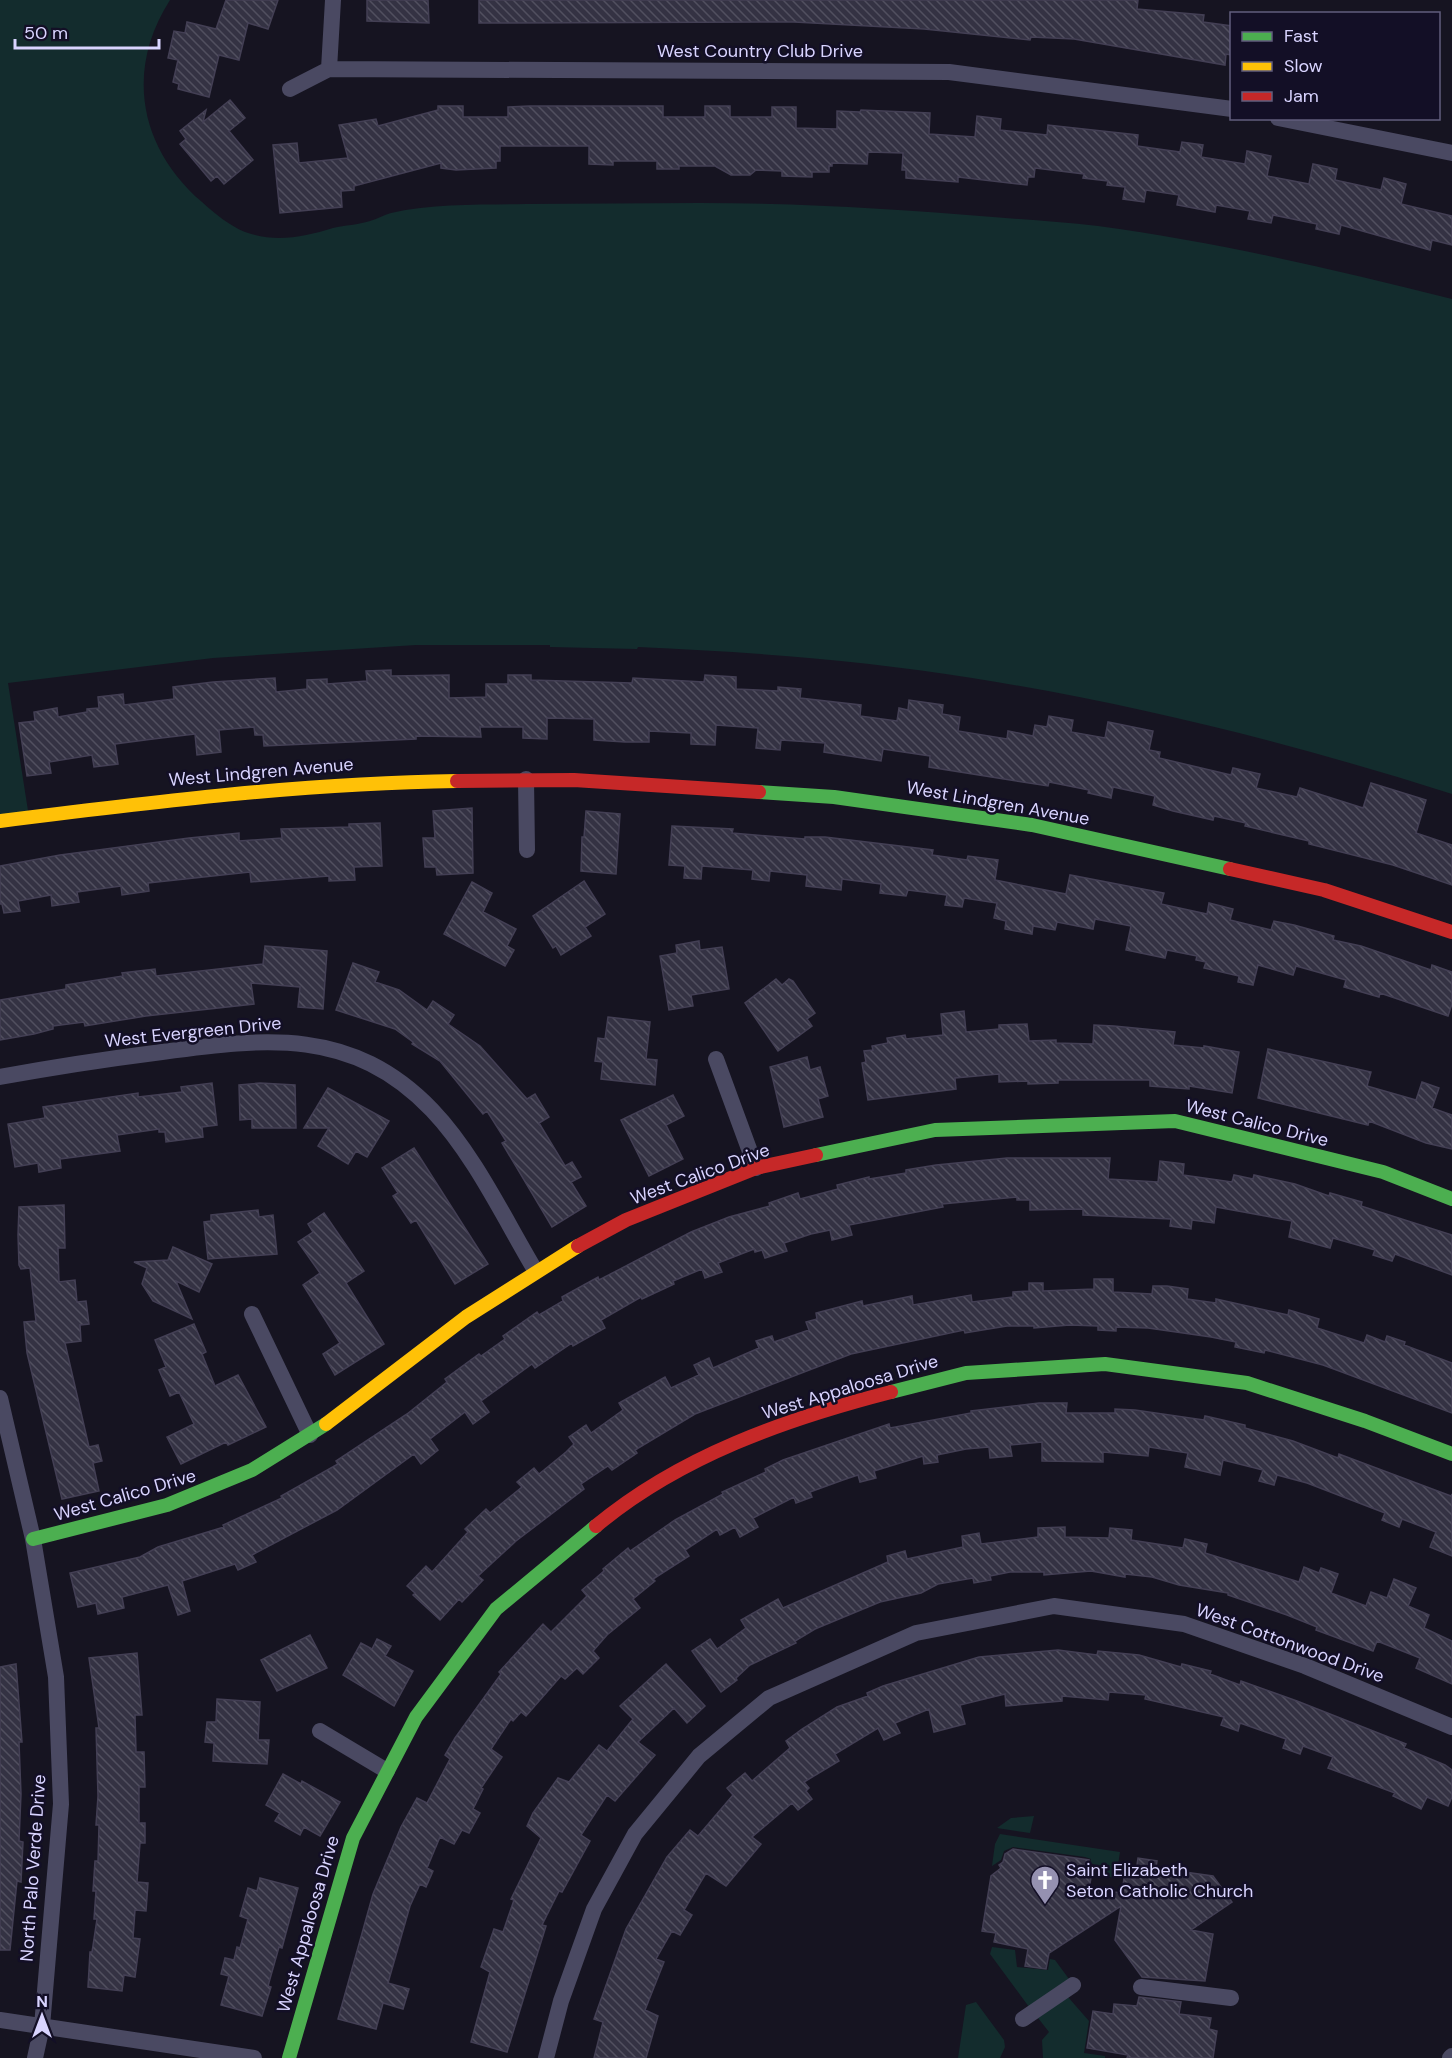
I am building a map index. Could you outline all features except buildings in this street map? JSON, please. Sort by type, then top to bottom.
[{"type":"street","points":[[329,69],[333,0]]},
{"type":"street","name":"West Country Club Drive","points":[[290,89],[329,69],[948,72],[1230,109]]},
{"type":"street","points":[[1288,120],[1452,153]]},
{"type":"street","points":[[526,779],[527,850]]},
{"type":"street","name":"West Lindgren Avenue","points":[[0,821],[262,789],[399,782],[574,780],[834,796],[1032,825],[1324,890],[1452,932]]},
{"type":"street","name":"West Evergreen Drive","points":[[0,1077],[103,1060],[256,1042],[300,1042],[344,1053],[402,1084],[433,1111],[460,1146],[535,1270]]},
{"type":"street","points":[[716,1059],[756,1168]]},
{"type":"street","name":"West Calico Drive","points":[[33,1539],[120,1519],[188,1498],[252,1470],[310,1435],[466,1317],[535,1270],[626,1220],[756,1168],[935,1130],[1175,1121],[1383,1172],[1452,1199]]},
{"type":"street","points":[[252,1314],[310,1435]]},
{"type":"street","name":"West Appaloosa Drive","points":[[290,2058],[353,1838],[416,1717],[496,1609],[627,1500],[728,1444],[864,1399],[966,1373],[1105,1364],[1247,1383],[1365,1421],[1452,1454]]},
{"type":"street","name":"North Palo Verde Drive","points":[[0,1398],[33,1539],[56,1677],[61,1804],[42,2026],[35,2058]]},
{"type":"street","name":"West Cottonwood Drive","points":[[546,2058],[561,2001],[594,1909],[635,1834],[699,1756],[769,1698],[916,1633],[1054,1606],[1184,1624],[1305,1666],[1452,1727]]},
{"type":"street","points":[[320,1731],[387,1771]]},
{"type":"street","points":[[1023,2019],[1073,1985]]},
{"type":"street","points":[[1141,1987],[1231,1998]]},
{"type":"street","points":[[0,2020],[254,2058]]},
{"type":"green space","points":[[0,0],[170,0],[156,27],[147,54],[144,80],[145,107],[152,133],[164,158],[181,181],[202,202],[234,226],[256,235],[278,238],[300,236],[365,222],[391,213],[458,205],[699,203],[846,207],[1098,226],[1187,240],[1276,258],[1452,299],[1452,794],[1334,758],[1154,713],[1033,688],[889,666],[763,654],[638,647],[637,649],[550,647],[550,645],[416,645],[213,658],[8,683],[29,817],[0,821]]},
{"type":"green space","points":[[1034,1816],[1030,1833],[997,1828],[1011,1818]]},
{"type":"green space","points":[[1000,1834],[1120,1852],[1116,1878],[1095,1874],[1096,1865],[1090,1863],[1091,1859],[1085,1857],[1013,1847],[1004,1851],[1001,1860],[992,1866],[995,1844]]},
{"type":"green space","points":[[992,1947],[1015,1950],[1017,1967],[1048,1970],[1050,1959],[1055,1960],[1069,1979],[1029,2007],[990,1954]]},
{"type":"green space","points":[[1068,1997],[1089,2021],[1084,2053],[1105,2056],[1105,2058],[1043,2058],[1042,2040],[1049,2032],[1038,2018]]},
{"type":"green space","points":[[976,2002],[1004,2040],[1005,2047],[1000,2058],[958,2058],[966,2005]]},
{"type":"traffic: fast","points":[[759,792],[834,797],[1032,825],[1230,869]]},
{"type":"traffic: fast","points":[[816,1155],[935,1130],[1175,1121],[1383,1172],[1452,1199]]},
{"type":"traffic: fast","points":[[891,1392],[966,1373],[1105,1364],[1247,1383],[1365,1421],[1452,1454]]},
{"type":"traffic: fast","points":[[33,1539],[167,1505],[252,1470],[326,1424]]},
{"type":"traffic: fast","points":[[289,2058],[353,1838],[416,1717],[496,1609],[596,1526]]},
{"type":"traffic: slow","points":[[0,821],[171,801],[342,785],[457,781]]},
{"type":"traffic: slow","points":[[326,1424],[466,1317],[578,1246]]},
{"type":"traffic: jam","points":[[457,781],[574,780],[759,792]]},
{"type":"traffic: jam","points":[[1230,869],[1324,890],[1452,932]]},
{"type":"traffic: jam","points":[[578,1246],[626,1220],[756,1168],[816,1155]]},
{"type":"traffic: jam","points":[[596,1526],[628,1501],[663,1479],[736,1443],[812,1414],[891,1392]]},
{"type":"place","name":"Saint Elizabeth Seton Catholic Church","points":[[1045,1906]]}]
